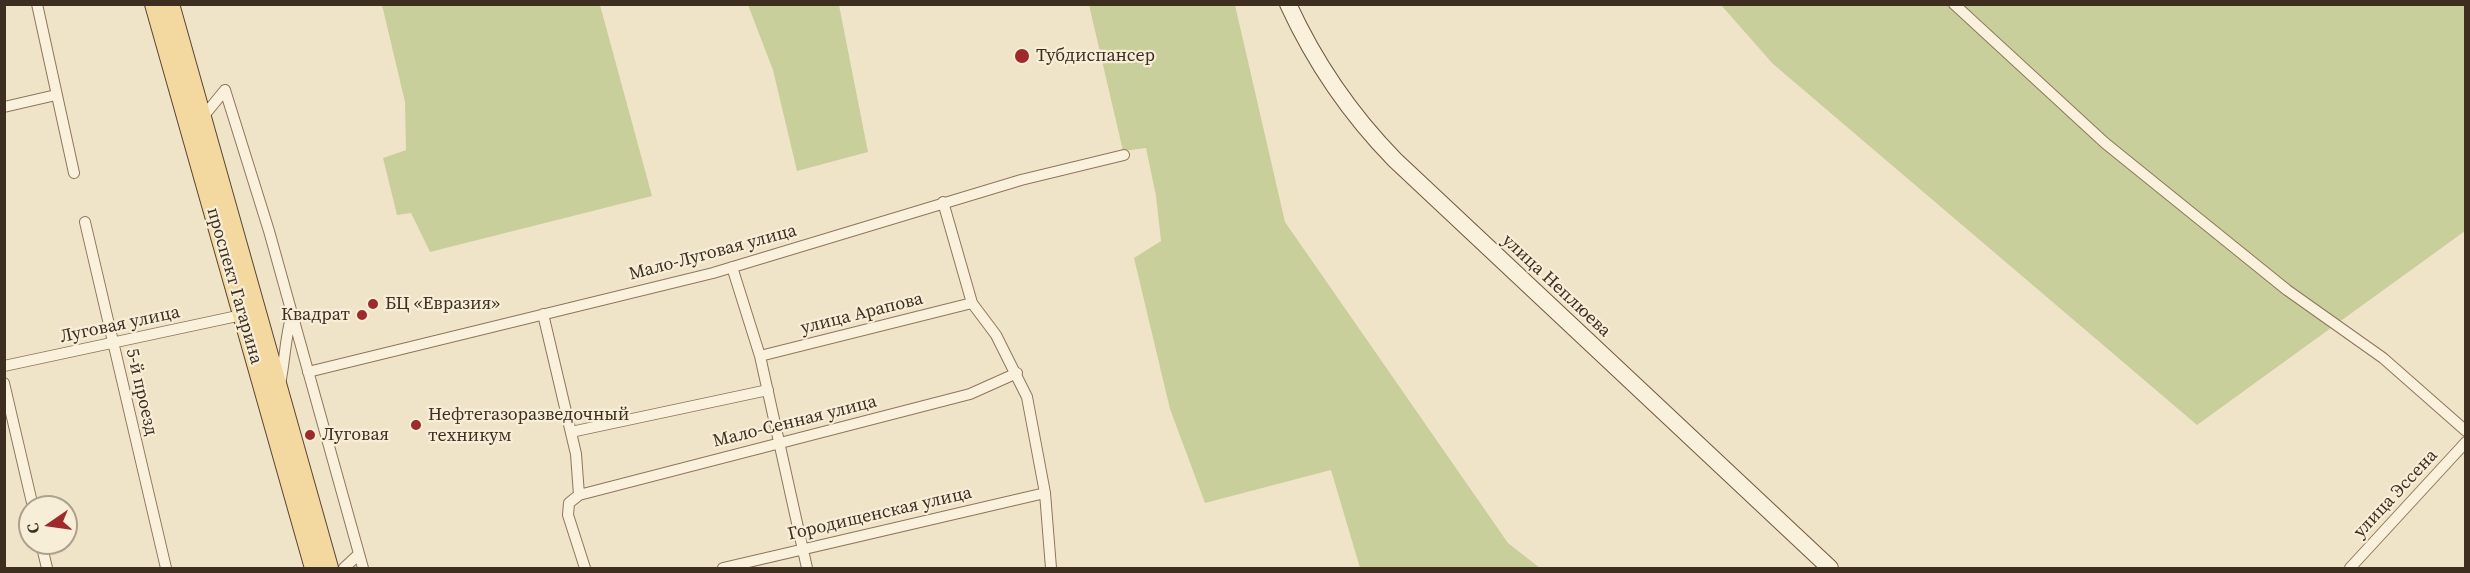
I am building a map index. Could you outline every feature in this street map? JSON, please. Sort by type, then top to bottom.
[{"type":"main road","name":"проспект Гагарина","points":[[154,4],[314,568]]},
{"type":"main road","name":"проспект Гагарина","points":[[170,4],[329,568]]},
{"type":"main road","name":"улица Неплюева","points":[[1288,4],[1337,92],[1395,160],[1830,568]]},
{"type":"street","points":[[37,4],[74,173]]},
{"type":"street","points":[[1954,4],[2105,142],[2287,290],[2383,358],[2466,431]]},
{"type":"street","points":[[202,118],[225,90],[266,220],[363,568]]},
{"type":"street","points":[[4,107],[56,95]]},
{"type":"street","name":"Мало-Луговая улица","points":[[308,372],[732,267],[943,202],[1124,155]]},
{"type":"street","points":[[943,202],[972,303],[996,335],[1027,397],[1045,493],[1051,568]]},
{"type":"street","name":"5-й проезд","points":[[85,222],[166,568]]},
{"type":"street","points":[[732,267],[760,356],[807,568]]},
{"type":"street","name":"улица Арапова","points":[[760,356],[972,303]]},
{"type":"street","points":[[279,390],[285,364],[287,329],[292,314]]},
{"type":"street","points":[[543,314],[576,454],[579,495],[569,503],[568,515],[585,568]]},
{"type":"street","name":"Луговая улица","points":[[4,366],[242,315]]},
{"type":"street","name":"Мало-Сенная улица","points":[[579,495],[970,394],[1017,373]]},
{"type":"street","points":[[4,383],[30,495]]},
{"type":"street","points":[[571,432],[768,390]]},
{"type":"street","name":"улица Эссена","points":[[2350,568],[2466,442]]},
{"type":"street","name":"Городищенская улица","points":[[723,568],[1045,493]]},
{"type":"street","points":[[344,568],[359,554]]},
{"type":"green space","points":[[382,5],[600,5],[652,196],[430,252],[411,213],[397,215],[383,158],[406,150],[405,102]]},
{"type":"green space","points":[[748,5],[839,5],[868,152],[797,171],[773,70]]},
{"type":"green space","points":[[1089,5],[1235,5],[1285,222],[1508,543],[1540,568],[1360,568],[1331,470],[1205,503],[1170,409],[1134,258],[1161,241],[1156,196],[1146,148],[1123,151]]},
{"type":"green space","points":[[1721,5],[2465,5],[2465,231],[2197,425],[1773,64]]},
{"type":"place","name":"Тубдиспансер","points":[[1022,56]]},
{"type":"place","name":"БЦ «Евразия»","points":[[373,304]]},
{"type":"place","name":"Квадрат","points":[[362,315]]},
{"type":"place","name":"Нефтегазоразведочный техникум","points":[[416,425]]},
{"type":"place","name":"Луговая","points":[[310,435]]}]
